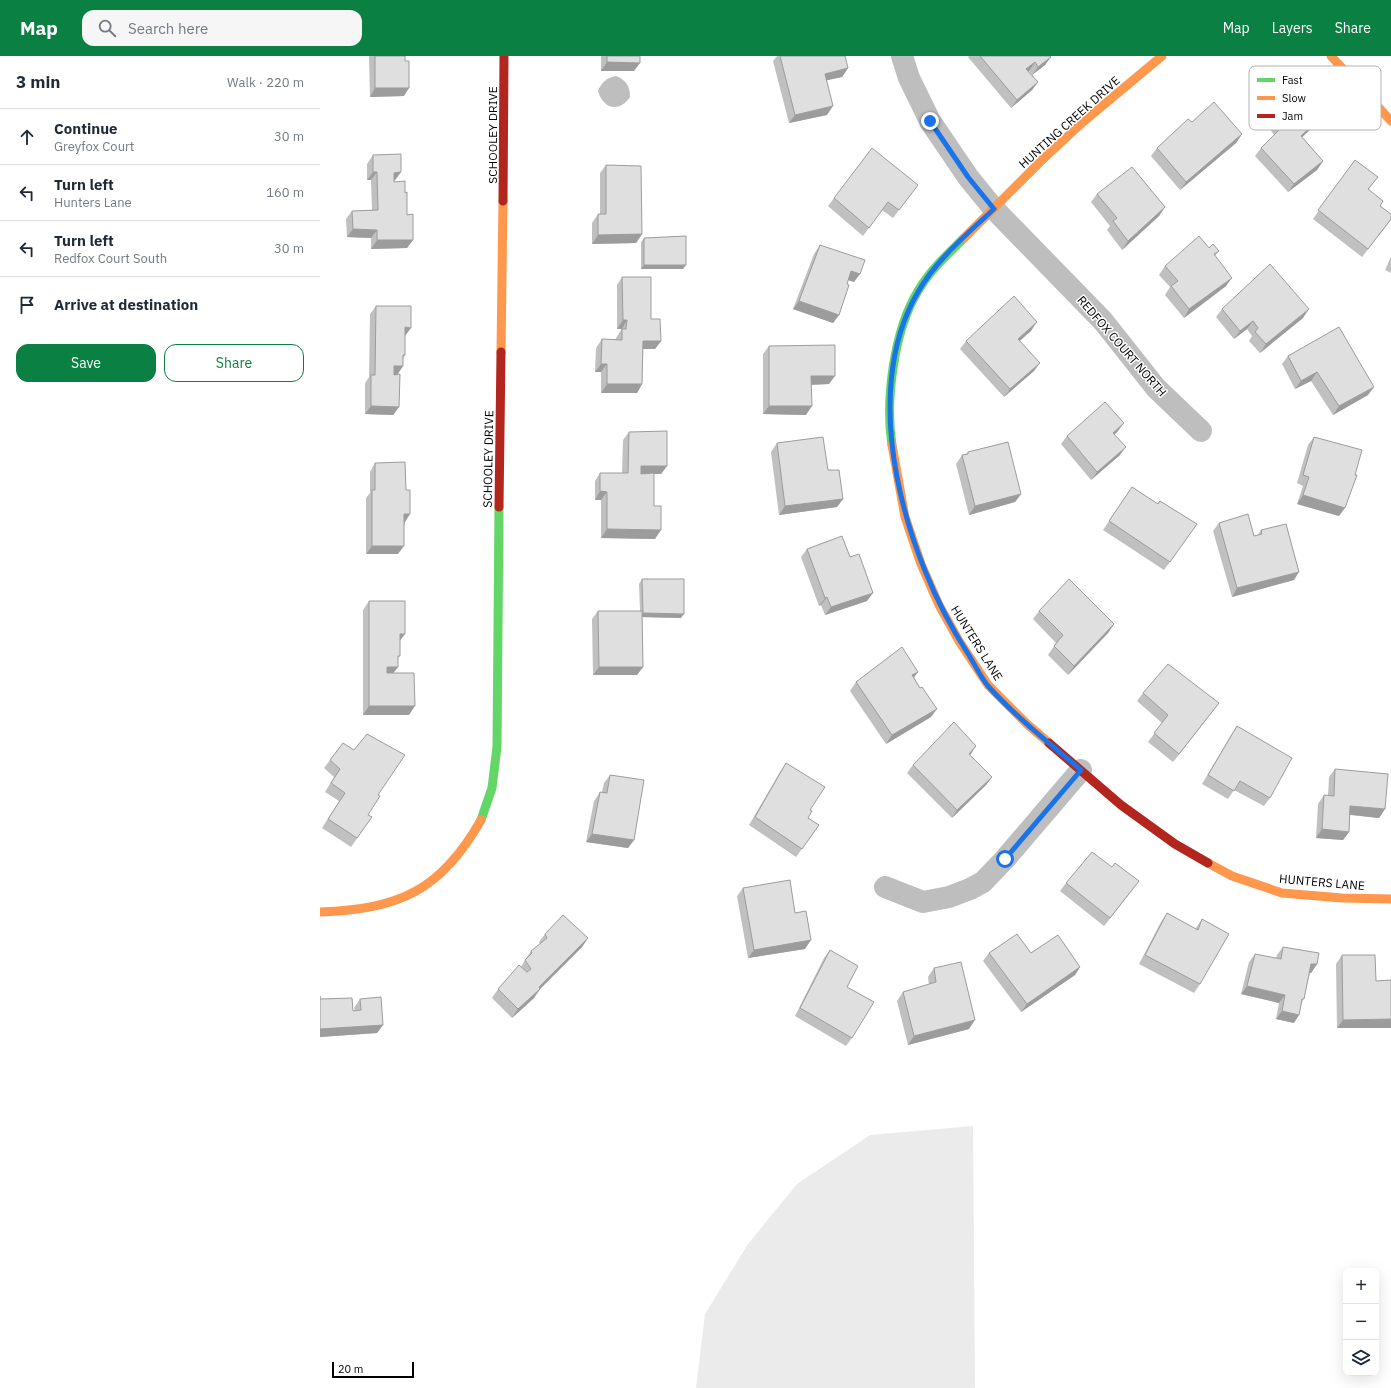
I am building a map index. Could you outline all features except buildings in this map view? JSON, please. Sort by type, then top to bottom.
[{"type":"street","name":"SCHOOLEY DRIVE","points":[[320,912],[346,911],[379,906],[408,897],[433,881],[448,868],[460,854],[482,818],[491,789],[498,737],[504,56]]},
{"type":"street","name":"REDFOX COURT NORTH","points":[[902,56],[909,78],[930,121],[968,177],[994,209],[1103,321],[1156,388],[1201,431]]},
{"type":"street","name":"HUNTING CREEK DRIVE","points":[[994,209],[1043,159],[1083,122],[1162,56]]},
{"type":"street","points":[[1331,56],[1340,66]]},
{"type":"street","points":[[1381,110],[1391,121]]},
{"type":"street","name":"HUNTERS LANE","points":[[994,209],[936,267],[918,290],[909,308],[900,334],[893,367],[890,415],[891,439],[905,517],[939,605],[959,641],[988,685],[1027,724],[1121,805],[1175,844],[1232,876],[1282,892],[1342,898],[1391,899]]},
{"type":"street","points":[[885,887],[922,902],[949,897],[983,882],[1005,859],[1081,770]]},
{"type":"shaded area","points":[[616,76],[627,84],[630,97],[621,105],[612,107],[604,102],[598,91],[605,81]]},
{"type":"shaded area","points":[[973,1126],[975,1388],[696,1388],[705,1314],[748,1244],[797,1184],[870,1135]]},
{"type":"traffic: fast","points":[[892,445],[890,427],[891,387],[897,345],[903,325],[910,307],[923,283],[964,238]]},
{"type":"traffic: fast","points":[[481,820],[492,788],[497,747],[499,507]]},
{"type":"traffic: slow","points":[[964,238],[1043,159],[1083,122],[1162,56]]},
{"type":"traffic: slow","points":[[1331,56],[1340,66]]},
{"type":"traffic: slow","points":[[1381,110],[1391,121]]},
{"type":"traffic: slow","points":[[501,352],[503,201]]},
{"type":"traffic: slow","points":[[892,445],[905,517],[921,564],[939,605],[959,641],[988,685],[1027,724],[1049,743]]},
{"type":"traffic: slow","points":[[320,912],[373,906],[395,900],[415,892],[433,880],[450,864],[466,844],[481,820]]},
{"type":"traffic: slow","points":[[1208,863],[1232,876],[1282,893],[1342,898],[1391,899]]},
{"type":"traffic: jam","points":[[503,201],[504,56]]},
{"type":"traffic: jam","points":[[499,507],[501,352]]},
{"type":"traffic: jam","points":[[1049,743],[1121,805],[1175,844],[1208,863]]},
{"type":"route","points":[[930,121],[968,177],[994,209],[950,252],[918,290],[909,308],[900,334],[893,367],[890,415],[891,439],[905,517],[939,605],[959,641],[988,685],[1027,724],[1081,770],[1005,859]]}]
